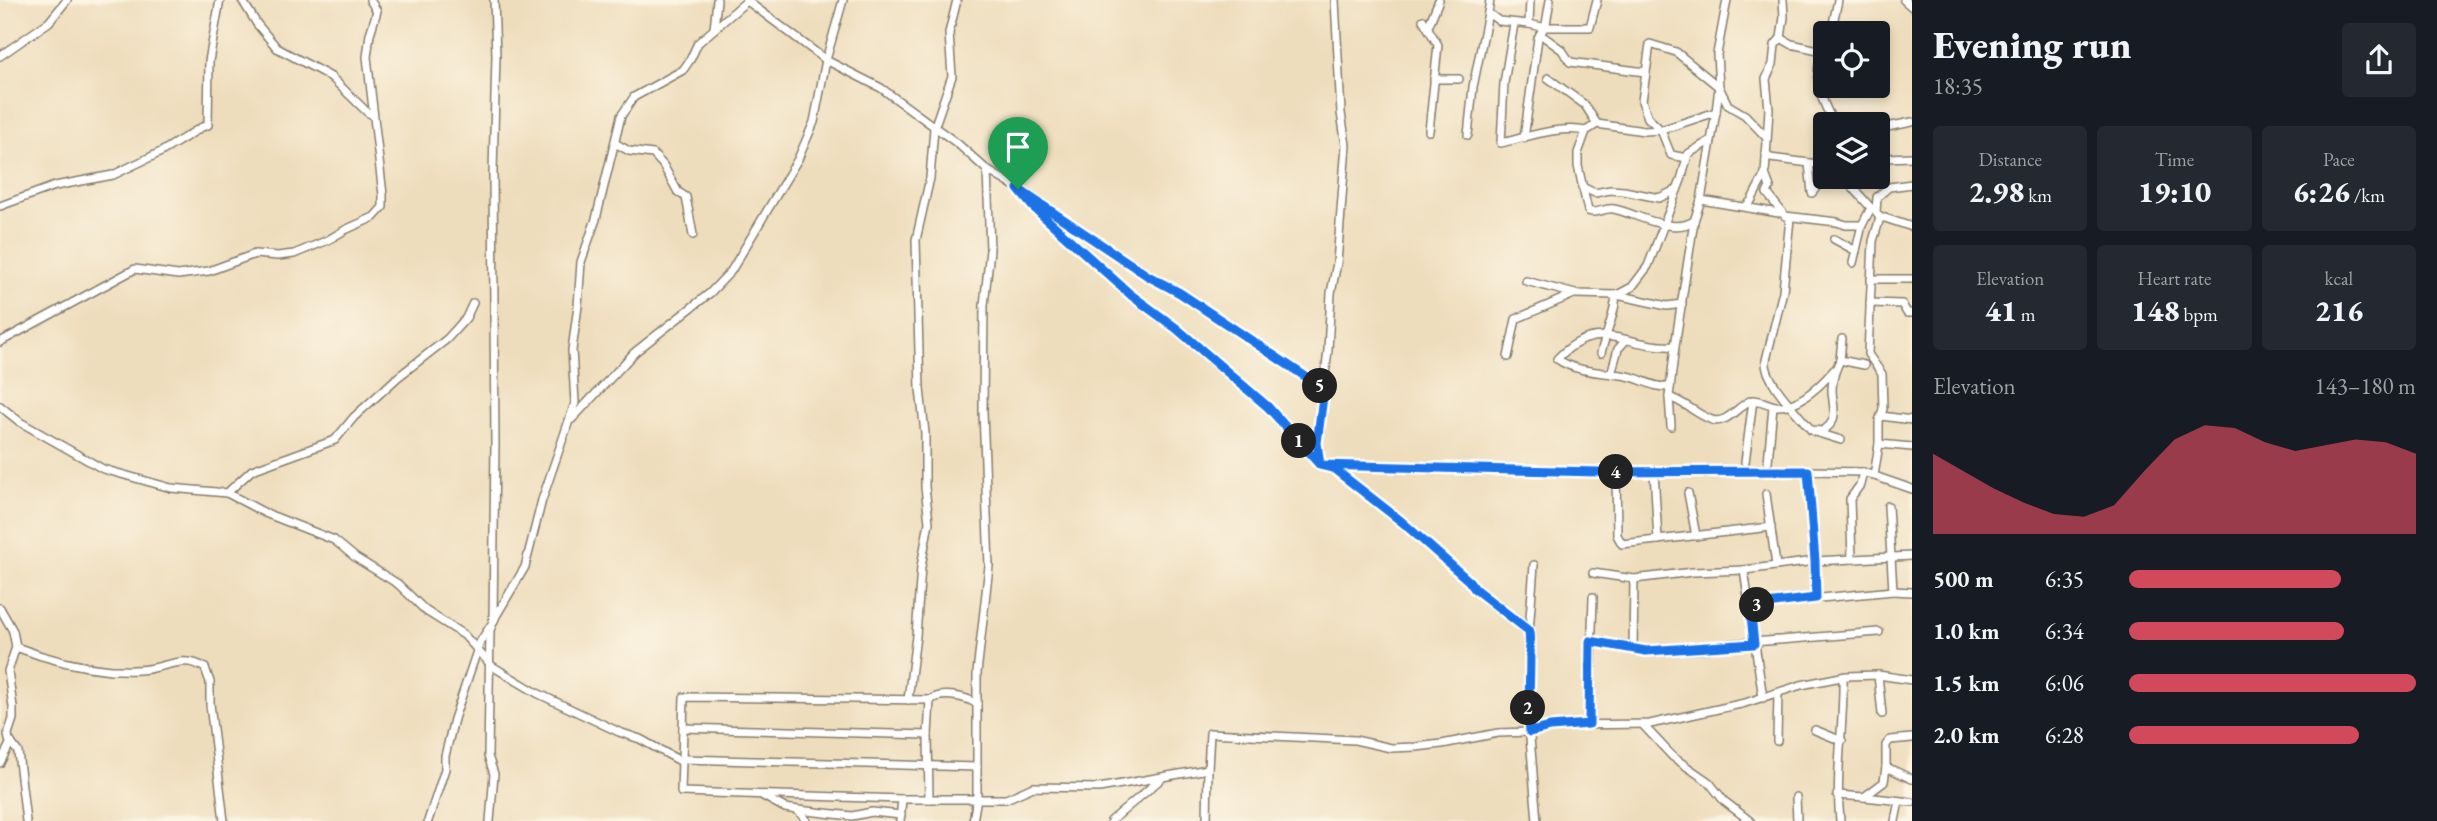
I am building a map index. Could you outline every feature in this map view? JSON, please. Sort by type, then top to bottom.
[{"type":"street","points":[[0,56],[56,16],[66,0]]},
{"type":"street","points":[[0,206],[55,186],[113,174],[161,152],[208,125],[209,61],[220,0]]},
{"type":"street","points":[[242,0],[257,24],[277,47],[331,77],[367,112],[373,114]]},
{"type":"street","points":[[370,0],[377,11]]},
{"type":"street","points":[[0,342],[135,269],[178,275],[209,271],[255,254],[294,254],[328,240],[380,212],[383,202],[367,57],[370,34],[381,0]]},
{"type":"street","points":[[490,821],[494,774],[488,756],[495,443],[494,0]]},
{"type":"street","points":[[714,29],[717,0]]},
{"type":"street","points":[[428,821],[445,769],[445,756],[454,719],[477,650],[526,567],[542,500],[569,422],[576,392],[572,350],[581,262],[597,219],[621,116],[634,97],[683,70],[698,43],[747,0],[825,60],[881,88],[958,144],[987,170],[1324,389]]},
{"type":"street","points":[[569,422],[635,352],[710,293],[731,271],[798,159],[814,122],[825,60],[842,0]]},
{"type":"street","points":[[908,700],[921,567],[929,532],[925,487],[925,433],[920,389],[916,299],[919,273],[916,248],[930,178],[934,128],[953,71],[949,33],[957,0]]},
{"type":"street","points":[[1320,465],[1317,443],[1331,293],[1337,263],[1346,145],[1335,0]]},
{"type":"street","points":[[1429,131],[1438,45],[1425,24],[1439,0]]},
{"type":"street","points":[[1468,135],[1473,87],[1490,0]]},
{"type":"street","points":[[1529,24],[1531,0]]},
{"type":"street","points":[[1524,138],[1536,49],[1550,0]]},
{"type":"street","points":[[1542,31],[1590,27],[1597,0]]},
{"type":"street","points":[[1671,426],[1669,397],[1675,346],[1694,221],[1701,200],[1716,112],[1719,87],[1717,54],[1727,0]]},
{"type":"street","points":[[1780,213],[1767,194],[1770,187],[1765,174],[1769,109],[1766,79],[1773,64],[1775,45],[1781,38],[1783,0]]},
{"type":"street","points":[[1834,21],[1838,0]]},
{"type":"street","points":[[1904,0],[1912,7]]},
{"type":"street","points":[[1488,13],[1499,21],[1529,24],[1542,31],[1562,50],[1570,62],[1645,72]]},
{"type":"street","points":[[1514,24],[1504,83],[1501,143],[1577,129],[1586,131]]},
{"type":"street","points":[[1781,38],[1791,44],[1813,46]]},
{"type":"street","points":[[1686,158],[1671,155],[1661,130],[1651,123],[1642,101],[1650,44],[1676,52],[1719,87],[1728,105],[1745,116],[1766,137]]},
{"type":"street","points":[[1548,78],[1585,105],[1597,124]]},
{"type":"street","points":[[1434,79],[1459,79]]},
{"type":"street","points":[[1694,221],[1682,225],[1664,224],[1611,209],[1590,213],[1582,186],[1578,153],[1586,131],[1597,124],[1644,131],[1661,130],[1716,112]]},
{"type":"street","points":[[1644,131],[1647,115]]},
{"type":"street","points":[[1890,126],[1912,122]]},
{"type":"street","points":[[1616,295],[1632,287],[1644,273],[1682,177],[1686,158],[1711,140]]},
{"type":"street","points":[[615,143],[629,151],[653,154],[663,165],[678,192],[686,197],[694,235]]},
{"type":"street","points":[[1765,153],[1770,158],[1813,164]]},
{"type":"street","points":[[1890,158],[1912,157]]},
{"type":"street","points":[[1809,163],[1812,193],[1815,189]]},
{"type":"street","points":[[973,821],[977,798],[977,673],[989,566],[983,411],[984,305],[990,250],[987,170]]},
{"type":"street","points":[[1746,206],[1758,190],[1765,174]]},
{"type":"street","points":[[1880,218],[1876,212],[1877,197],[1889,187],[1912,184]]},
{"type":"street","points":[[1582,186],[1595,193],[1625,191],[1659,198],[1676,190]]},
{"type":"street","points":[[1018,189],[1032,206],[1131,295],[1176,328],[1268,407],[1320,465],[1333,468],[1401,521],[1475,589],[1529,631]]},
{"type":"street","points":[[1853,263],[1862,225],[1871,208],[1854,189]]},
{"type":"street","points":[[1701,200],[1746,206],[1780,213],[1790,218],[1862,225]]},
{"type":"street","points":[[1790,218],[1783,291],[1765,366],[1770,377],[1811,430],[1841,440]]},
{"type":"street","points":[[1880,218],[1912,227]]},
{"type":"street","points":[[1874,477],[1883,409],[1882,374],[1868,354],[1873,241],[1880,218]]},
{"type":"street","points":[[1833,239],[1856,251]]},
{"type":"street","points":[[1871,279],[1912,279]]},
{"type":"street","points":[[1526,281],[1575,293],[1616,295],[1667,306],[1682,304]]},
{"type":"street","points":[[1508,357],[1516,318],[1575,293]]},
{"type":"street","points":[[1601,353],[1604,335],[1616,304],[1616,295]]},
{"type":"street","points":[[227,493],[252,470],[335,440],[354,416],[447,339],[466,318],[473,303]]},
{"type":"street","points":[[1870,303],[1902,304],[1910,313],[1912,321]]},
{"type":"street","points":[[1670,387],[1652,386],[1628,376],[1578,369],[1557,359],[1588,338],[1604,335],[1650,346],[1675,346]]},
{"type":"street","points":[[1811,430],[1822,431],[1832,423],[1835,413],[1832,384],[1839,363],[1842,339]]},
{"type":"street","points":[[1611,374],[1618,349],[1626,340]]},
{"type":"street","points":[[1669,397],[1716,421],[1724,419],[1753,400],[1773,405],[1791,405],[1812,390],[1839,363],[1864,365]]},
{"type":"street","points":[[1812,390],[1824,390],[1833,396]]},
{"type":"street","points":[[1745,462],[1753,400]]},
{"type":"street","points":[[1768,462],[1773,405]]},
{"type":"street","points":[[0,406],[20,422],[64,449],[103,468],[170,488],[227,493],[265,513],[334,540],[356,558],[398,584],[426,611],[464,635],[492,666],[537,693],[682,761],[977,767]]},
{"type":"street","points":[[1881,416],[1912,420]]},
{"type":"street","points":[[1879,444],[1912,447]]},
{"type":"street","points":[[1320,465],[1616,472],[1863,472],[1912,489]]},
{"type":"street","points":[[1654,471],[1658,540]]},
{"type":"street","points":[[1808,471],[1816,598]]},
{"type":"street","points":[[1616,472],[1619,542],[1771,527]]},
{"type":"street","points":[[1852,559],[1850,499],[1860,485],[1863,472]]},
{"type":"street","points":[[1688,493],[1696,536]]},
{"type":"street","points":[[1766,494],[1776,565]]},
{"type":"street","points":[[1888,506],[1893,591]]},
{"type":"street","points":[[1593,573],[1634,579],[1815,561],[1912,556]]},
{"type":"street","points":[[1534,565],[1527,702],[1537,821]]},
{"type":"street","points":[[1744,570],[1763,698]]},
{"type":"street","points":[[1633,649],[1634,579]]},
{"type":"street","points":[[1750,606],[1893,591],[1912,592]]},
{"type":"street","points":[[1589,724],[1593,597]]},
{"type":"street","points":[[0,608],[13,631],[16,647],[8,671],[13,707],[13,719],[8,734],[18,752],[26,821]]},
{"type":"street","points":[[1590,641],[1646,651],[1685,650],[1879,632]]},
{"type":"street","points":[[16,647],[50,659],[113,670],[149,669],[178,661],[192,662],[205,668],[210,682],[209,704],[224,821]]},
{"type":"street","points":[[0,676],[8,671]]},
{"type":"street","points":[[1878,675],[1882,714]]},
{"type":"street","points":[[1207,821],[1210,733],[1355,740],[1391,748],[1442,744],[1498,733],[1530,732],[1550,727],[1589,724],[1643,725],[1843,677],[1878,675],[1912,680]]},
{"type":"street","points":[[1840,821],[1837,794],[1842,741],[1843,677]]},
{"type":"street","points":[[1777,741],[1778,693]]},
{"type":"street","points":[[977,704],[968,697],[934,697],[930,700],[684,697],[681,792],[902,799],[1006,799],[1033,787],[1099,788],[1208,769]]},
{"type":"street","points":[[929,799],[930,700]]},
{"type":"street","points":[[1643,725],[1674,757],[1709,782],[1724,801],[1750,821]]},
{"type":"street","points":[[683,728],[928,735]]},
{"type":"street","points":[[1815,730],[1842,741]]},
{"type":"street","points":[[1864,797],[1884,782],[1886,744],[1890,740],[1912,738]]},
{"type":"street","points":[[0,763],[11,742]]},
{"type":"street","points":[[1886,767],[1912,779]]},
{"type":"street","points":[[1111,821],[1163,778]]},
{"type":"street","points":[[759,794],[785,808],[852,816],[872,812],[901,818],[902,799]]},
{"type":"street","points":[[1837,794],[1912,802]]},
{"type":"street","points":[[1796,797],[1797,821]]},
{"type":"street","points":[[1895,821],[1899,801]]},
{"type":"street","points":[[798,810],[807,821]]},
{"type":"route","points":[[1018,189],[1032,206],[1131,295],[1176,328],[1268,407],[1320,465],[1333,468],[1401,521],[1475,589],[1529,631],[1531,652],[1527,702],[1530,732],[1550,727],[1589,724],[1590,641],[1646,651],[1754,644],[1750,606],[1816,598],[1808,471],[1598,472],[1320,465],[1317,443],[1324,389],[1018,189]]}]
